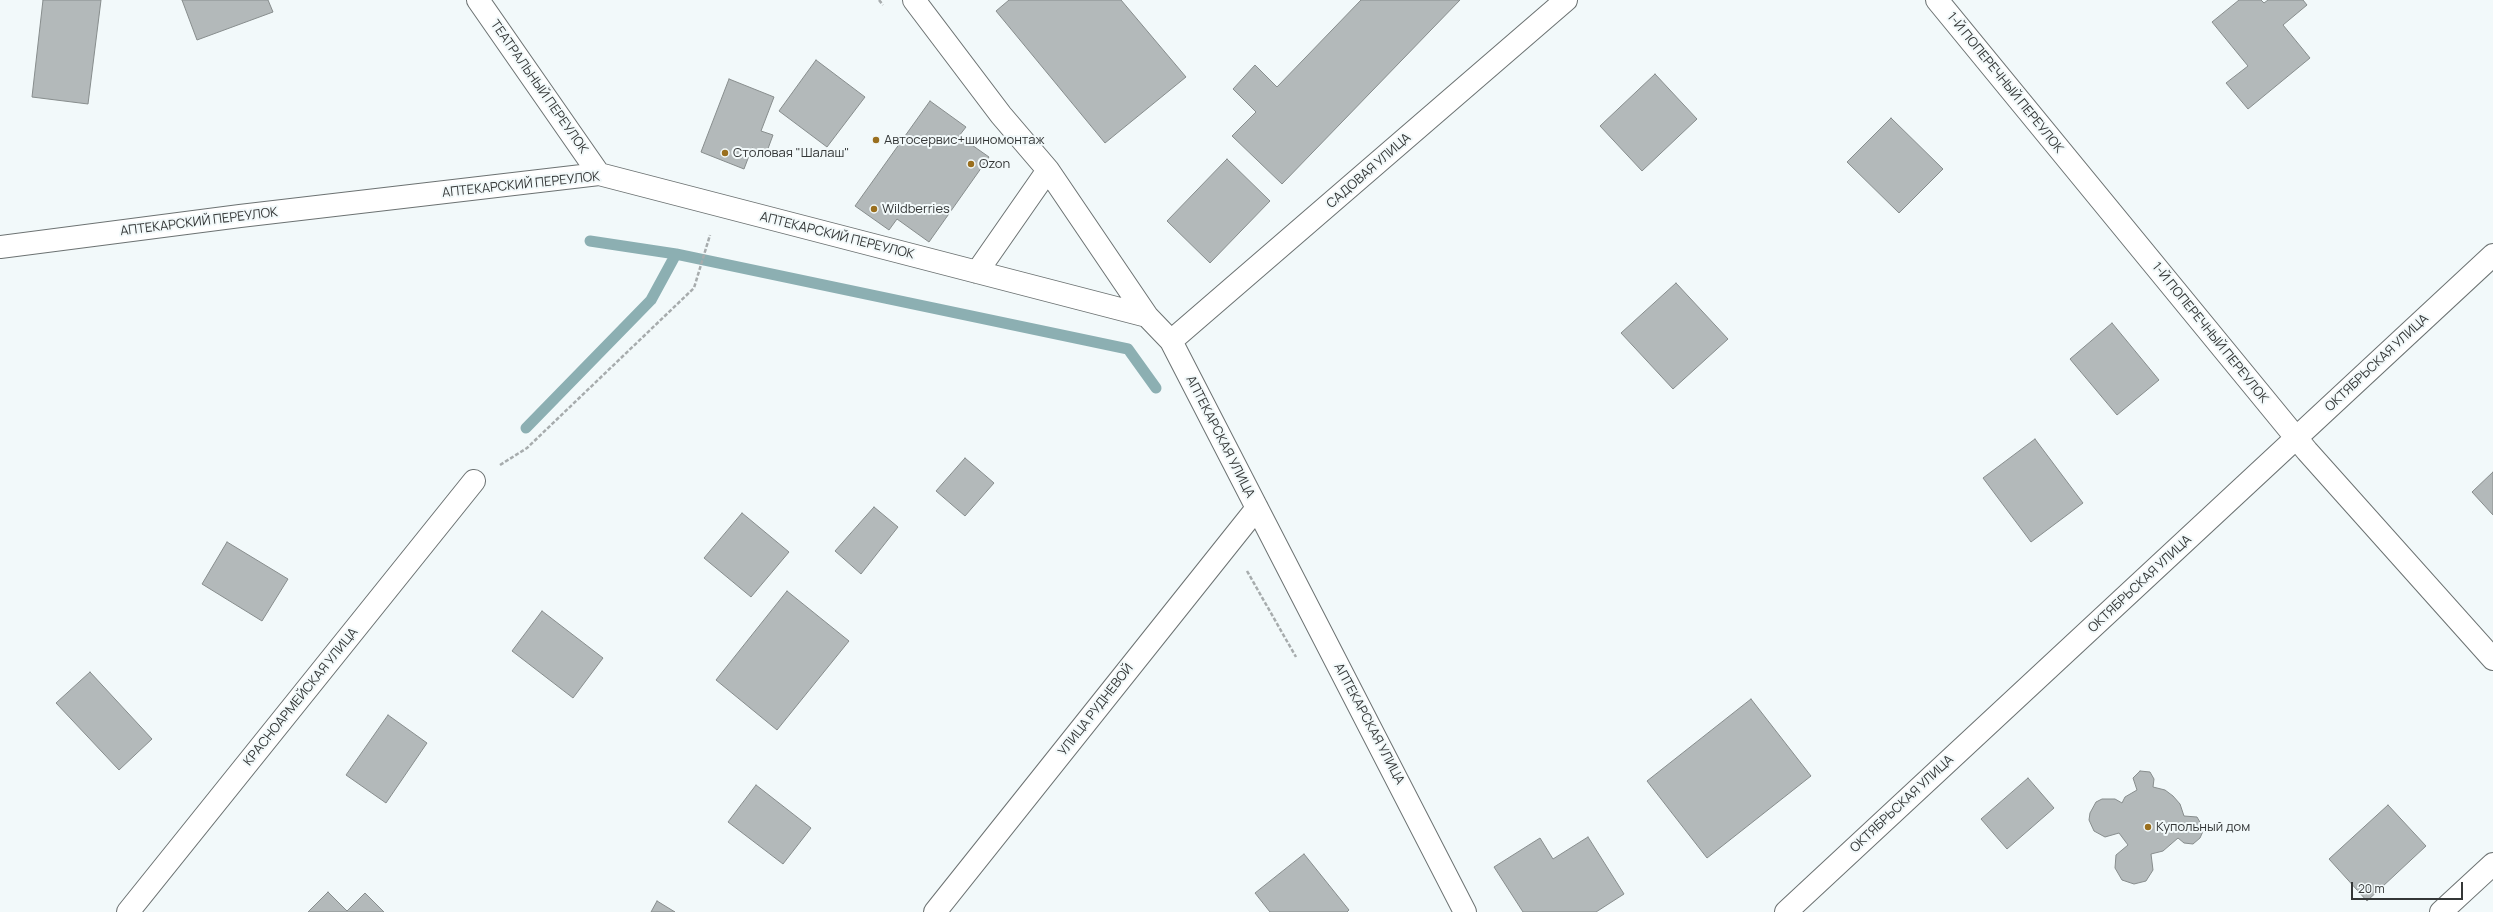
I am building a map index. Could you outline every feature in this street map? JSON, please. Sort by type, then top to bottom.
[{"type":"street","name":"ТЕАТРАЛЬНЫЙ ПЕРЕУЛОК","points":[[478,0],[599,174]]},
{"type":"street","name":"АПТЕКАРСКАЯ УЛИЦА","points":[[914,0],[1001,115],[1048,170],[1147,316],[1171,341],[1465,912]]},
{"type":"street","name":"САДОВАЯ УЛИЦА","points":[[1171,341],[1566,0]]},
{"type":"street","name":"1-Й ПОПЕРЕЧНЫЙ ПЕРЕУЛОК","points":[[1937,0],[2296,438],[2493,659]]},
{"type":"street","points":[[977,272],[1048,170]]},
{"type":"street","name":"АПТЕКАРСКИЙ ПЕРЕУЛОК","points":[[0,247],[240,216],[599,174],[1147,316]]},
{"type":"street","name":"ОКТЯБРЬСКАЯ УЛИЦА","points":[[1786,912],[2493,255]]},
{"type":"street","name":"КРАСНОАРМЕЙСКАЯ УЛИЦА","points":[[128,912],[474,481]]},
{"type":"street","name":"УЛИЦА РУДНЕВОЙ","points":[[935,912],[1257,508]]},
{"type":"street","points":[[2441,912],[2493,864]]},
{"type":"path","points":[[474,481],[527,448],[694,288],[710,235],[718,237]]},
{"type":"building","points":[[43,0],[101,0],[88,104],[32,97]]},
{"type":"building","points":[[182,0],[268,0],[273,12],[197,40]]},
{"type":"building","points":[[1009,0],[1121,0],[1186,77],[1105,143],[996,11]]},
{"type":"building","points":[[1361,0],[1460,0],[1282,184],[1232,136],[1256,112],[1233,89],[1255,65],[1277,87]]},
{"type":"building","points":[[2239,0],[2261,0],[2264,3],[2268,0],[2303,0],[2307,5],[2283,25],[2310,58],[2248,109],[2226,83],[2248,66],[2212,22]]},
{"type":"building","points":[[816,60],[865,97],[827,147],[779,111]]},
{"type":"building","points":[[1655,74],[1697,119],[1642,171],[1600,126]]},
{"type":"building","points":[[729,79],[774,97],[761,131],[773,135],[766,154],[752,148],[744,169],[701,152]]},
{"type":"building","points":[[930,101],[966,127],[959,136],[989,157],[929,242],[897,219],[889,230],[855,206]]},
{"type":"building","points":[[1891,118],[1943,169],[1899,213],[1847,162]]},
{"type":"building","points":[[1227,159],[1270,201],[1210,263],[1167,221]]},
{"type":"building","points":[[1676,283],[1728,339],[1673,389],[1621,333]]},
{"type":"building","points":[[2112,323],[2159,380],[2117,415],[2070,359]]},
{"type":"building","points":[[2035,439],[2083,503],[2031,542],[1983,478]]},
{"type":"building","points":[[965,458],[994,483],[965,516],[936,491]]},
{"type":"building","points":[[2493,472],[2493,515],[2472,492]]},
{"type":"building","points":[[874,507],[898,527],[861,574],[835,551]]},
{"type":"building","points":[[742,513],[789,552],[751,597],[704,558]]},
{"type":"building","points":[[227,542],[288,579],[262,621],[202,584]]},
{"type":"building","points":[[787,591],[849,641],[777,730],[716,680]]},
{"type":"building","points":[[542,611],[603,658],[573,698],[512,651]]},
{"type":"building","points":[[90,672],[152,739],[119,770],[56,703]]},
{"type":"building","points":[[1751,699],[1811,776],[1707,858],[1647,781]]},
{"type":"building","points":[[388,715],[427,743],[386,803],[346,775]]},
{"type":"building","name":"Купольный дом","points":[[2140,771],[2150,772],[2154,779],[2153,787],[2165,790],[2173,796],[2180,804],[2184,816],[2197,817],[2204,829],[2200,838],[2193,844],[2184,843],[2178,838],[2163,851],[2151,854],[2153,870],[2146,881],[2134,884],[2122,880],[2115,868],[2116,855],[2128,845],[2119,833],[2105,837],[2094,831],[2089,820],[2090,813],[2096,802],[2102,799],[2115,799],[2122,803],[2125,797],[2137,790],[2133,778]]},
{"type":"building","points":[[2028,778],[2054,808],[2007,849],[1981,819]]},
{"type":"building","points":[[756,785],[811,828],[783,864],[728,822]]},
{"type":"building","points":[[2388,805],[2426,846],[2367,901],[2329,859]]},
{"type":"building","points":[[1588,837],[1624,894],[1596,912],[1523,912],[1494,867],[1540,838],[1553,859]]},
{"type":"building","points":[[1304,854],[1349,910],[1347,912],[1270,912],[1255,893]]},
{"type":"building","points":[[328,892],[347,911],[365,893],[384,912],[308,912]]},
{"type":"building","points":[[657,901],[675,912],[651,912]]},
{"type":"waterway","points":[[590,241],[676,254],[1128,349],[1156,388]]},
{"type":"waterway","points":[[526,428],[651,300],[676,254]]},
{"type":"place","name":"Автосервис+шиномонтаж","points":[[876,140]]},
{"type":"place","name":"Столовая \"Шалаш\"","points":[[725,153]]},
{"type":"place","name":"Ozon","points":[[971,164]]},
{"type":"place","name":"Wildberries","points":[[874,209]]},
{"type":"place","name":"Купольный дом","points":[[2148,827]]}]
